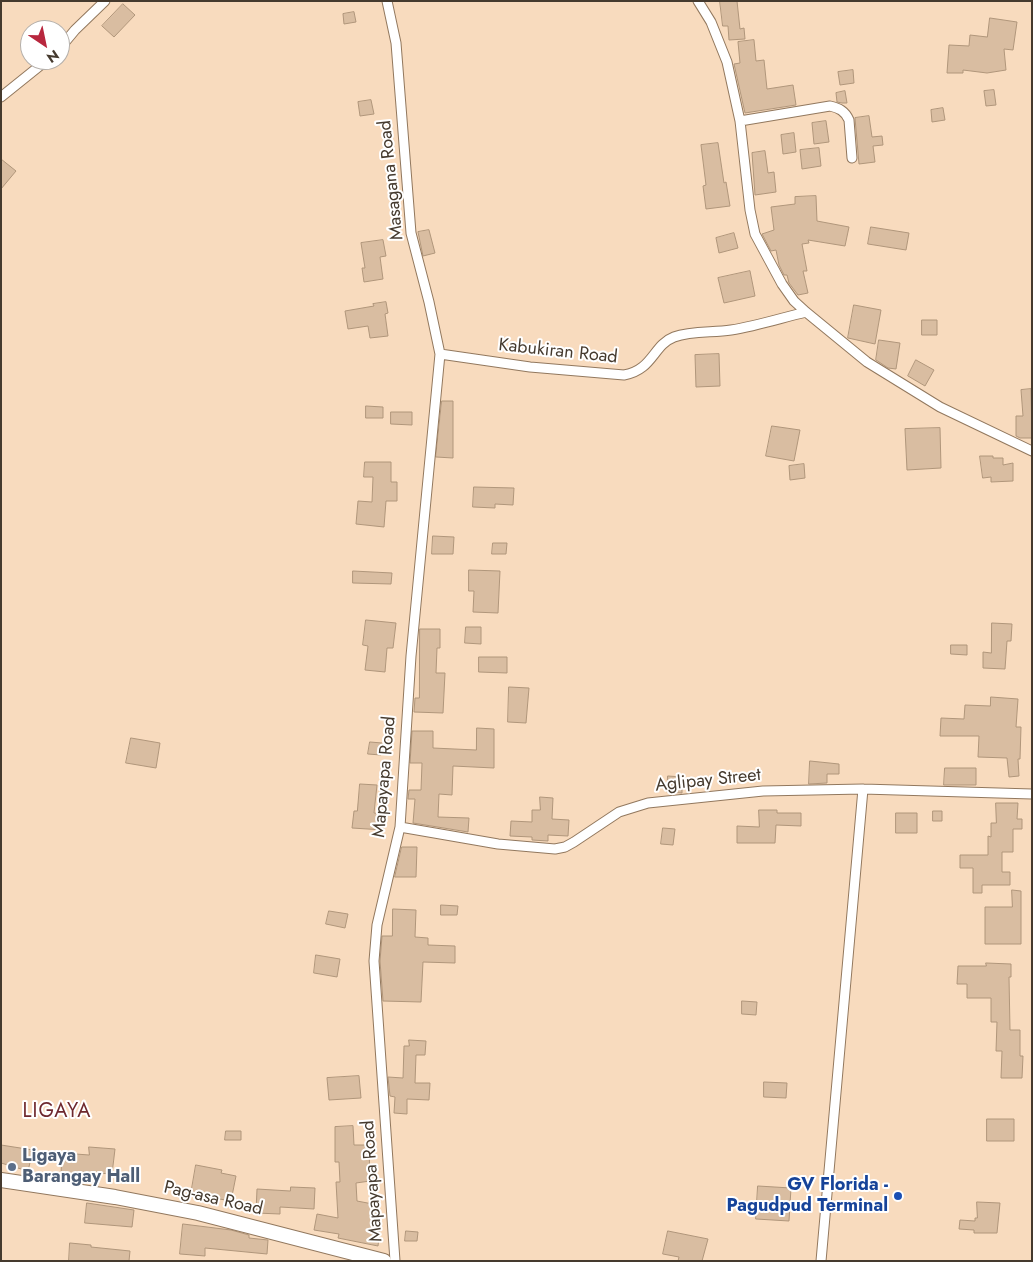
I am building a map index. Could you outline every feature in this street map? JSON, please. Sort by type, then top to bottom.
[{"type":"main road","name":"Pag-asa Road","points":[[1,1180],[115,1197],[198,1213],[384,1261]]},
{"type":"street","points":[[70,36],[105,1]]},
{"type":"street","name":"Masagana Road","points":[[387,1],[396,43],[411,233],[440,354]]},
{"type":"street","points":[[698,1],[711,22],[727,62],[740,121],[750,210],[755,234],[782,284],[794,301],[866,362],[940,407],[1032,451]]},
{"type":"street","points":[[1,97],[35,70]]},
{"type":"street","points":[[740,121],[830,106],[837,107],[846,114],[849,120],[852,158]]},
{"type":"street","name":"Kabukiran Road","points":[[440,354],[530,367],[624,375],[641,369],[664,343],[676,336],[730,330],[806,312]]},
{"type":"street","name":"Mapayapa Road","points":[[396,1261],[374,961],[377,925],[400,827],[411,656],[440,354]]},
{"type":"street","points":[[821,1261],[863,789]]},
{"type":"street","name":"Aglipay Street","points":[[400,827],[498,844],[555,849],[565,847],[574,842],[619,812],[648,803],[763,791],[863,789],[1032,794]]},
{"type":"building","points":[[720,1],[737,1],[740,29],[744,28],[745,39],[729,40],[728,26],[723,26]]},
{"type":"building","points":[[123,4],[135,15],[114,37],[102,26]]},
{"type":"building","points":[[354,12],[356,22],[344,24],[343,14]]},
{"type":"building","points":[[990,18],[1017,22],[1013,50],[1004,49],[1006,70],[987,73],[963,70],[963,73],[947,73],[949,45],[969,46],[970,35],[987,37]]},
{"type":"building","points":[[754,40],[756,61],[764,60],[767,89],[793,85],[796,105],[745,113],[734,64],[740,63],[738,42]]},
{"type":"building","points":[[853,70],[854,83],[840,85],[838,72]]},
{"type":"building","points":[[994,90],[996,105],[986,106],[984,91]]},
{"type":"building","points":[[845,91],[847,103],[837,102],[836,93]]},
{"type":"building","points":[[371,100],[374,114],[360,116],[358,102]]},
{"type":"building","points":[[943,108],[945,120],[932,122],[931,110]]},
{"type":"building","points":[[869,116],[872,137],[882,136],[883,145],[873,146],[875,162],[859,164],[855,118]]},
{"type":"building","points":[[826,121],[829,142],[814,144],[812,123]]},
{"type":"building","points":[[794,133],[796,152],[783,154],[781,135]]},
{"type":"building","points":[[718,143],[724,183],[726,182],[730,206],[706,209],[703,186],[706,185],[701,145]]},
{"type":"building","points":[[819,148],[821,166],[802,169],[800,150]]},
{"type":"building","points":[[765,151],[768,173],[774,172],[776,192],[755,195],[752,153]]},
{"type":"building","points":[[1,159],[16,171],[1,189]]},
{"type":"building","points":[[816,196],[817,221],[849,227],[845,246],[808,240],[809,243],[802,244],[807,271],[803,271],[808,293],[798,295],[779,265],[776,250],[771,251],[762,234],[774,230],[771,207],[795,204],[795,197]]},
{"type":"building","points":[[871,227],[909,233],[906,250],[868,244]]},
{"type":"building","points":[[429,230],[435,253],[423,256],[418,232]]},
{"type":"building","points":[[734,233],[738,248],[719,253],[716,238]]},
{"type":"building","points":[[383,240],[386,256],[380,257],[383,279],[364,282],[362,268],[365,268],[361,243]]},
{"type":"building","points":[[750,271],[755,296],[724,303],[718,278]]},
{"type":"building","points":[[386,302],[388,313],[385,314],[388,336],[370,338],[368,326],[348,329],[345,311]]},
{"type":"building","points":[[854,305],[881,310],[875,344],[848,338]]},
{"type":"building","points":[[922,320],[937,320],[937,335],[922,335]]},
{"type":"building","points":[[879,340],[900,343],[896,369],[888,368],[876,360]]},
{"type":"building","points":[[719,354],[720,386],[696,387],[695,355]]},
{"type":"building","points":[[916,360],[934,370],[925,386],[908,376]]},
{"type":"building","points":[[1031,389],[1032,438],[1020,438],[1016,436],[1016,416],[1023,416],[1021,390]]},
{"type":"building","points":[[442,401],[453,401],[453,458],[436,457]]},
{"type":"building","points":[[366,406],[383,407],[383,418],[366,418]]},
{"type":"building","points":[[391,412],[412,412],[412,425],[391,424]]},
{"type":"building","points":[[772,426],[800,430],[794,461],[766,456]]},
{"type":"building","points":[[940,428],[941,468],[907,470],[905,429]]},
{"type":"building","points":[[980,456],[1003,458],[1003,465],[1013,463],[1013,481],[991,482],[991,477],[983,478]]},
{"type":"building","points":[[365,462],[391,462],[391,482],[397,482],[397,501],[386,501],[384,527],[356,524],[358,501],[372,502],[373,477],[364,477]]},
{"type":"building","points":[[804,464],[805,478],[790,480],[789,466]]},
{"type":"building","points":[[474,487],[514,488],[513,505],[495,504],[495,508],[473,507]]},
{"type":"building","points":[[433,536],[454,537],[453,554],[432,554]]},
{"type":"building","points":[[493,543],[507,543],[506,554],[492,554]]},
{"type":"building","points":[[469,570],[500,571],[498,613],[473,612],[474,591],[469,591]]},
{"type":"building","points":[[353,571],[392,573],[391,584],[353,583]]},
{"type":"building","points":[[366,620],[396,623],[393,648],[387,648],[385,672],[365,670],[368,646],[363,645]]},
{"type":"building","points":[[992,623],[1012,624],[1011,641],[1007,641],[1005,669],[983,668],[983,652],[991,653]]},
{"type":"building","points":[[466,627],[481,627],[481,644],[465,643]]},
{"type":"building","points":[[420,629],[440,629],[440,648],[437,648],[436,673],[445,673],[443,713],[414,712],[415,698],[419,698]]},
{"type":"building","points":[[951,645],[967,645],[967,655],[951,654]]},
{"type":"building","points":[[479,657],[507,657],[507,673],[479,672]]},
{"type":"building","points":[[509,687],[529,688],[526,723],[508,722]]},
{"type":"building","points":[[991,697],[1018,699],[1016,727],[1021,727],[1020,759],[1018,759],[1019,776],[1009,777],[1007,758],[978,757],[979,736],[940,736],[941,718],[964,719],[965,705],[990,706]]},
{"type":"building","points":[[477,728],[494,729],[494,768],[453,766],[452,795],[439,794],[438,817],[469,818],[468,832],[413,823],[415,799],[408,799],[409,790],[421,790],[422,763],[410,763],[412,731],[433,731],[433,748],[476,750]]},
{"type":"building","points":[[131,738],[160,743],[156,768],[126,763]]},
{"type":"building","points":[[370,742],[382,743],[381,755],[368,754]]},
{"type":"building","points":[[810,761],[839,764],[839,774],[827,774],[827,783],[809,784]]},
{"type":"building","points":[[945,768],[976,768],[976,785],[944,785]]},
{"type":"building","points":[[668,776],[682,777],[682,793],[667,792]]},
{"type":"building","points":[[360,784],[377,785],[374,813],[384,814],[383,830],[352,828],[354,811],[357,811]]},
{"type":"building","points":[[540,797],[553,798],[552,819],[569,820],[568,836],[548,835],[548,841],[532,840],[532,837],[510,836],[511,821],[532,822],[532,810],[540,810]]},
{"type":"building","points":[[996,803],[1018,803],[1017,819],[1022,819],[1022,829],[1013,829],[1013,852],[1002,852],[1002,872],[1010,872],[1010,885],[982,885],[982,893],[973,893],[973,868],[960,868],[960,855],[988,855],[988,836],[991,837],[991,823],[996,823]]},
{"type":"building","points":[[759,810],[777,810],[777,813],[801,813],[801,826],[776,825],[775,843],[737,843],[737,826],[759,827]]},
{"type":"building","points":[[933,811],[942,811],[942,821],[933,821]]},
{"type":"building","points":[[896,813],[917,813],[917,833],[896,833]]},
{"type":"building","points":[[663,828],[675,829],[673,845],[661,844]]},
{"type":"building","points":[[402,847],[417,847],[416,877],[395,877]]},
{"type":"building","points":[[1012,890],[1021,891],[1021,944],[985,944],[985,907],[1012,907]]},
{"type":"building","points":[[441,905],[458,906],[457,915],[441,915]]},
{"type":"building","points":[[393,909],[416,910],[415,937],[428,938],[428,945],[455,946],[455,963],[423,962],[421,1002],[383,1001],[380,961],[382,936],[392,936]]},
{"type":"building","points":[[329,911],[348,914],[345,928],[326,924]]},
{"type":"building","points":[[316,955],[340,959],[337,977],[314,973]]},
{"type":"building","points":[[986,963],[1011,964],[1011,977],[1009,977],[1010,1030],[1020,1030],[1020,1056],[1023,1056],[1022,1078],[1001,1078],[1002,1051],[996,1051],[997,1022],[991,1022],[991,998],[967,998],[967,984],[957,984],[958,966],[986,966]]},
{"type":"building","points":[[742,1001],[757,1002],[756,1015],[742,1014]]},
{"type":"building","points":[[409,1040],[426,1041],[425,1055],[416,1055],[415,1083],[430,1083],[429,1100],[407,1099],[407,1114],[394,1113],[395,1097],[390,1096],[388,1077],[403,1078],[404,1046],[409,1046]]},
{"type":"building","points":[[359,1076],[361,1098],[329,1100],[327,1078]]},
{"type":"building","points":[[764,1082],[787,1083],[786,1098],[764,1097]]},
{"type":"building","points":[[987,1119],[1014,1119],[1014,1141],[987,1141]]},
{"type":"building","points":[[353,1126],[354,1145],[369,1145],[370,1181],[356,1183],[357,1201],[378,1205],[374,1228],[380,1229],[378,1246],[338,1238],[339,1234],[314,1230],[317,1214],[338,1218],[336,1182],[340,1182],[339,1162],[335,1162],[335,1127]]},
{"type":"building","points":[[226,1131],[241,1131],[241,1140],[225,1140]]},
{"type":"building","points":[[1,1145],[33,1150],[28,1171],[1,1163]]},
{"type":"building","points":[[89,1147],[115,1149],[112,1174],[61,1173],[62,1153],[89,1155]]},
{"type":"building","points":[[196,1165],[222,1170],[221,1173],[236,1176],[231,1201],[191,1194]]},
{"type":"building","points":[[758,1186],[791,1188],[789,1221],[756,1219]]},
{"type":"building","points":[[291,1187],[315,1188],[314,1209],[280,1207],[280,1214],[256,1213],[257,1189],[290,1191]]},
{"type":"building","points":[[977,1202],[1000,1203],[997,1233],[974,1233],[974,1230],[959,1229],[960,1220],[975,1221],[975,1218],[977,1218]]},
{"type":"building","points":[[87,1203],[134,1210],[132,1227],[85,1223]]},
{"type":"building","points":[[183,1224],[231,1230],[249,1235],[249,1238],[268,1240],[267,1254],[205,1248],[205,1256],[180,1254]]},
{"type":"building","points":[[406,1231],[418,1232],[417,1241],[405,1241]]},
{"type":"building","points":[[668,1231],[708,1239],[702,1261],[678,1261],[679,1257],[663,1254]]},
{"type":"building","points":[[70,1243],[130,1251],[129,1261],[69,1261]]},
{"type":"place","name":"Ligaya Barangay Hall","points":[[12,1167]]},
{"type":"place","name":"GV Florida - Pagudpud Terminal","points":[[898,1196]]},
{"type":"district","name":"LIGAYA","points":[[57,1112]]}]
